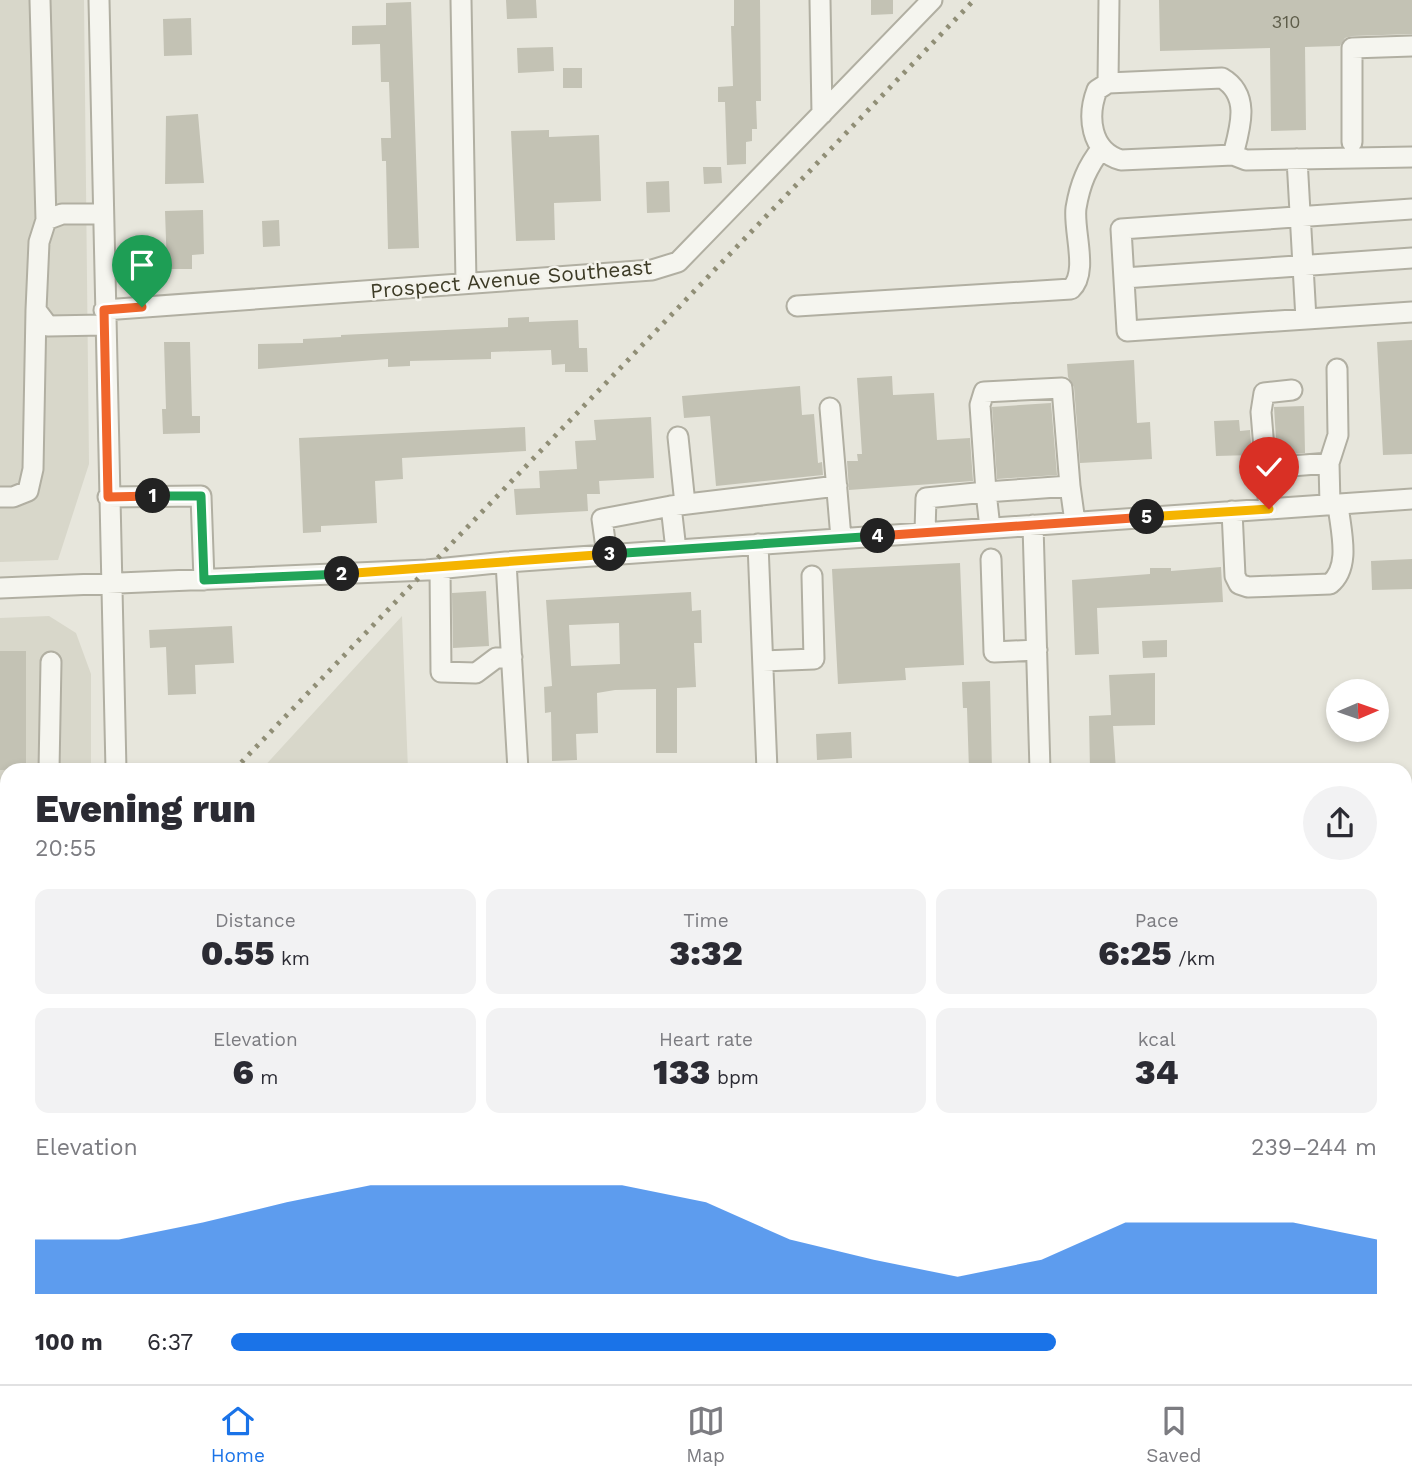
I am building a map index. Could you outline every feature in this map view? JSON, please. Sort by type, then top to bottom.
[{"type":"street","points":[[0,497],[13,497],[28,491],[33,469],[39,242],[46,220],[40,0]]},
{"type":"street","points":[[99,0],[116,763]]},
{"type":"street","points":[[461,0],[466,283]]},
{"type":"street","points":[[820,0],[822,114]]},
{"type":"street","name":"Prospect Avenue Southeast","points":[[36,310],[48,326],[104,317],[466,283],[652,270],[678,262],[932,0]]},
{"type":"street","points":[[1108,0],[1108,83]]},
{"type":"street","points":[[1352,142],[1352,48],[1412,46]]},
{"type":"street","points":[[1233,155],[1242,122],[1240,100],[1233,85],[1222,79],[1108,83],[1097,90],[1091,120],[1102,148],[1111,157],[1121,160],[1233,155],[1246,160],[1412,157]]},
{"type":"street","points":[[797,306],[1071,289],[1077,283],[1079,272],[1076,211],[1081,184],[1086,168],[1102,148]]},
{"type":"street","points":[[1297,159],[1306,319]]},
{"type":"street","points":[[1412,209],[1121,229],[1127,331],[1412,312]]},
{"type":"street","points":[[46,220],[62,214],[103,214]]},
{"type":"street","points":[[1124,278],[1412,258]]},
{"type":"street","points":[[1232,511],[1235,576],[1239,583],[1248,587],[1330,584],[1342,570],[1343,557],[1329,463],[1338,435],[1337,369]]},
{"type":"street","points":[[989,528],[980,405],[984,392],[1062,388],[1075,522]]},
{"type":"street","points":[[1269,509],[1261,412],[1264,393],[1292,390]]},
{"type":"street","points":[[830,408],[841,538]]},
{"type":"street","points":[[676,550],[678,437]]},
{"type":"street","points":[[1266,468],[1329,463]]},
{"type":"street","points":[[607,555],[602,519],[678,505],[837,486]]},
{"type":"street","points":[[925,533],[926,498],[1070,486]]},
{"type":"street","points":[[108,497],[201,496],[204,580]]},
{"type":"street","points":[[0,588],[440,569],[506,562],[1412,499]]},
{"type":"street","points":[[1033,525],[1040,763]]},
{"type":"street","points":[[758,544],[767,763]]},
{"type":"street","points":[[992,559],[994,652],[1037,650]]},
{"type":"street","points":[[506,562],[517,763]]},
{"type":"street","points":[[440,569],[441,672],[476,673],[496,658],[512,657]]},
{"type":"street","points":[[763,661],[814,659],[812,576]]},
{"type":"street","points":[[49,763],[51,662]]},
{"type":"shaded area","points":[[0,0],[84,0],[89,464],[58,560],[0,562]]},
{"type":"shaded area","points":[[49,616],[76,633],[91,674],[91,763],[0,763],[0,618]]},
{"type":"shaded area","points":[[402,616],[408,763],[267,763]]},
{"type":"building","points":[[506,0],[536,0],[537,18],[507,19]]},
{"type":"building","points":[[734,0],[760,0],[761,101],[756,101],[757,129],[752,129],[752,141],[746,142],[746,164],[727,165],[725,102],[718,102],[718,87],[733,86],[731,26],[734,26]]},
{"type":"building","points":[[871,0],[893,0],[893,14],[871,15]]},
{"type":"building","points":[[1159,0],[1412,0],[1412,34],[1352,36],[1345,38],[1340,46],[1305,47],[1306,130],[1271,131],[1270,48],[1160,51]]},
{"type":"building","points":[[411,2],[419,248],[388,249],[386,161],[382,161],[381,138],[391,138],[389,82],[381,82],[380,44],[352,45],[352,26],[386,25],[386,3]]},
{"type":"building","points":[[191,18],[192,55],[164,56],[163,19]]},
{"type":"building","points":[[553,47],[554,71],[518,73],[517,48]]},
{"type":"building","points":[[563,68],[582,68],[582,88],[563,88]]},
{"type":"building","points":[[198,114],[204,183],[165,184],[166,116]]},
{"type":"building","points":[[549,130],[549,137],[599,135],[601,201],[554,203],[555,240],[516,241],[511,131]]},
{"type":"building","points":[[703,167],[721,167],[722,183],[704,184]]},
{"type":"building","points":[[669,181],[670,212],[647,213],[646,182]]},
{"type":"building","points":[[203,210],[204,254],[192,255],[192,269],[167,269],[165,211]]},
{"type":"building","points":[[279,220],[280,246],[263,247],[262,221]]},
{"type":"building","points":[[529,317],[529,322],[578,320],[579,348],[587,348],[588,372],[565,372],[565,364],[552,365],[551,350],[491,352],[491,359],[410,361],[410,366],[388,367],[388,359],[258,369],[258,344],[303,343],[303,339],[341,335],[508,327],[508,318]]},
{"type":"building","points":[[1412,340],[1412,454],[1383,455],[1377,342]]},
{"type":"building","points":[[164,342],[190,342],[192,416],[200,416],[200,433],[163,434],[162,409],[166,409]]},
{"type":"building","points":[[1134,360],[1137,423],[1150,422],[1152,459],[1080,463],[1074,387],[1068,377],[1067,364]]},
{"type":"building","points":[[892,376],[893,395],[934,393],[937,440],[970,438],[973,481],[849,490],[847,461],[858,461],[857,454],[862,454],[857,378]]},
{"type":"building","points":[[800,386],[802,415],[814,414],[818,463],[822,462],[823,475],[716,486],[710,416],[684,418],[682,396]]},
{"type":"building","points":[[1051,403],[1057,475],[997,479],[992,407]]},
{"type":"building","points":[[1304,406],[1305,453],[1277,455],[1274,407]]},
{"type":"building","points":[[651,417],[654,478],[599,481],[600,494],[587,494],[588,511],[516,515],[514,489],[540,488],[539,471],[577,469],[575,441],[596,440],[594,420]]},
{"type":"building","points":[[1239,420],[1240,431],[1250,430],[1252,455],[1216,456],[1214,421]]},
{"type":"building","points":[[525,427],[526,451],[402,458],[403,479],[375,481],[377,523],[321,526],[321,532],[303,533],[299,438]]},
{"type":"building","points":[[1412,559],[1412,589],[1372,590],[1371,561]]},
{"type":"building","points":[[960,563],[964,665],[905,668],[906,680],[838,684],[832,569]]},
{"type":"building","points":[[1221,567],[1223,602],[1097,608],[1099,654],[1075,655],[1072,580],[1150,574],[1150,568],[1171,568],[1171,571]]},
{"type":"building","points":[[486,591],[489,646],[453,648],[452,593]]},
{"type":"building","points":[[691,592],[692,611],[701,610],[702,643],[694,643],[696,687],[677,688],[677,753],[656,753],[656,689],[615,690],[597,693],[598,733],[576,734],[577,760],[552,761],[551,712],[545,713],[544,687],[552,686],[546,600]],"holes":[[[619,623],[620,664],[571,666],[569,625]]]},
{"type":"building","points":[[232,626],[234,663],[195,665],[196,694],[168,695],[166,647],[150,648],[149,630]]},
{"type":"building","points":[[1167,640],[1167,657],[1143,658],[1142,641]]},
{"type":"building","points":[[0,651],[26,651],[26,763],[0,763]]},
{"type":"building","points":[[1155,673],[1155,725],[1113,726],[1116,763],[1090,763],[1089,716],[1111,715],[1109,675]]},
{"type":"building","points":[[990,681],[992,763],[969,763],[967,708],[963,708],[962,682]]},
{"type":"building","points":[[851,732],[852,758],[817,760],[816,734]]},
{"type":"railway","points":[[241,763],[974,0]]},
{"type":"route","points":[[142,307],[104,310],[108,497],[201,496],[204,580],[427,570],[506,562],[1269,509]]}]
